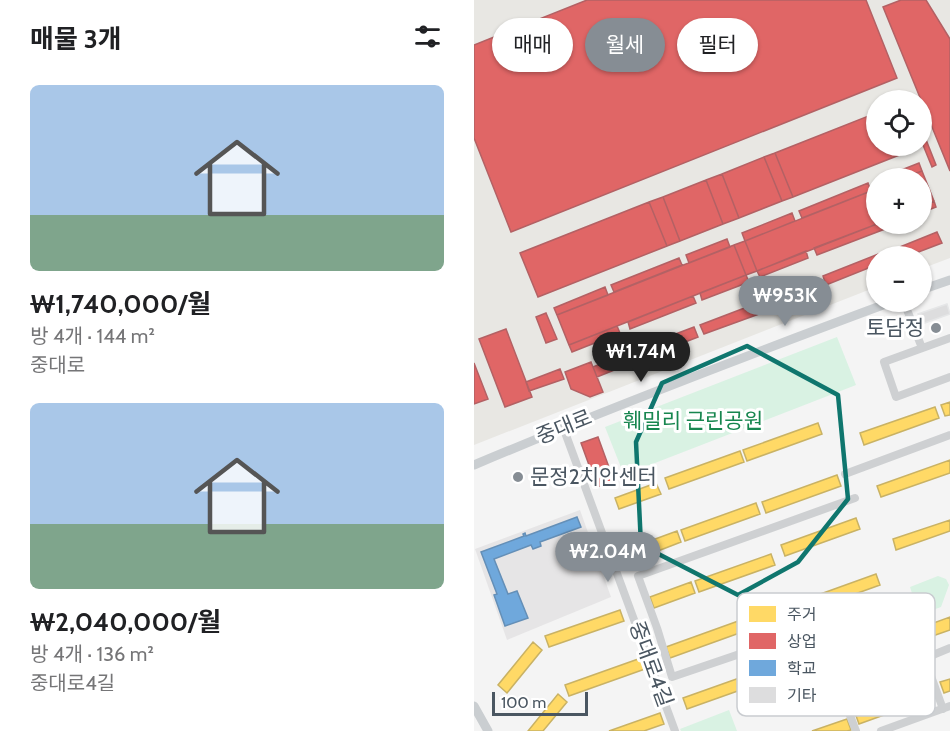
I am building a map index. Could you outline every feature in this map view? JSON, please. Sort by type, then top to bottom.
[{"type":"main road","points":[[932,286],[950,280]]},
{"type":"main road","name":"중대로","points":[[474,465],[563,427],[866,311]]},
{"type":"main road","points":[[474,706],[488,731]]},
{"type":"street","points":[[908,312],[922,348]]},
{"type":"street","points":[[950,338],[884,362],[896,397],[950,377]]},
{"type":"street","name":"중대로4길","points":[[563,427],[675,731]]},
{"type":"street","points":[[845,474],[950,435]]},
{"type":"street","points":[[737,655],[672,677],[638,576],[855,498]]},
{"type":"street","points":[[935,654],[950,648]]},
{"type":"street","points":[[935,683],[946,708]]},
{"type":"street","points":[[850,716],[856,731]]},
{"type":"street","points":[[881,731],[923,716]]},
{"type":"highlighted area","points":[[747,346],[838,395],[848,499],[798,562],[738,595],[641,545],[636,442],[662,383]]},
{"type":"shaded area","points":[[474,0],[950,0],[950,258],[932,265],[932,246],[866,246],[866,291],[474,445]]},
{"type":"shaded area","points":[[580,510],[611,597],[507,640],[475,549]]},
{"type":"green space","name":"훼밀리 근린공원","points":[[837,337],[856,385],[624,475],[605,427]]},
{"type":"green space","points":[[938,576],[946,579],[949,585],[941,607],[935,609],[935,593],[912,593],[910,587]]},
{"type":"green space","points":[[729,710],[737,731],[681,731],[680,729]]},
{"type":"building: 주거","points":[[950,402],[950,415],[945,416],[941,405]]},
{"type":"building: 주거","points":[[935,407],[939,418],[864,445],[860,433]]},
{"type":"building: 주거","points":[[818,423],[822,434],[747,461],[743,450]]},
{"type":"building: 주거","points":[[740,451],[744,462],[669,489],[665,478]]},
{"type":"building: 주거","points":[[950,460],[950,473],[881,497],[877,486]]},
{"type":"building: 주거","points":[[837,475],[841,486],[766,513],[762,502]]},
{"type":"building: 주거","points":[[656,483],[661,494],[619,509],[615,498]]},
{"type":"building: 주거","points":[[756,503],[760,514],[685,541],[681,530]]},
{"type":"building: 주거","points":[[856,518],[860,529],[785,556],[781,545]]},
{"type":"building: 주거","points":[[950,520],[950,531],[896,550],[893,539]]},
{"type":"building: 주거","points":[[677,531],[681,542],[640,558],[636,546]]},
{"type":"building: 주거","points":[[771,554],[775,565],[699,592],[695,581]]},
{"type":"building: 주거","points":[[876,574],[880,585],[858,593],[823,593]]},
{"type":"building: 주거","points":[[691,582],[695,593],[654,608],[650,597]]},
{"type":"building: 주거","points":[[620,610],[624,621],[549,647],[545,636]]},
{"type":"building: 주거","points":[[950,617],[950,630],[935,635],[935,622]]},
{"type":"building: 주거","points":[[737,621],[737,634],[670,658],[666,647]]},
{"type":"building: 주거","points":[[533,642],[542,650],[507,693],[498,685]]},
{"type":"building: 주거","points":[[641,658],[645,669],[569,696],[565,685]]},
{"type":"building: 주거","points":[[737,679],[737,691],[687,709],[683,698]]},
{"type":"building: 주거","points":[[950,679],[950,691],[944,693],[940,682]]},
{"type":"building: 주거","points":[[558,694],[567,702],[543,731],[528,731]]},
{"type":"building: 주거","points":[[660,713],[664,724],[644,731],[609,731]]},
{"type":"building: 주거","points":[[856,716],[881,716],[859,724]]},
{"type":"building: 주거","points":[[847,719],[851,730],[812,731]]},
{"type":"building: 상업","points":[[587,0],[866,0],[897,78],[511,232],[474,138],[474,45],[492,38],[492,72],[573,72],[573,18],[542,18]]},
{"type":"building: 상업","points":[[901,0],[926,0],[950,39],[950,171],[932,127],[932,90],[917,90],[883,7]]},
{"type":"building: 상업","points":[[866,117],[866,156],[897,156],[793,197],[775,153]]},
{"type":"building: 상업","points":[[775,153],[793,197],[782,201],[764,157]]},
{"type":"building: 상업","points":[[932,155],[936,165],[932,167],[928,156]]},
{"type":"building: 상업","points":[[764,157],[782,201],[739,218],[722,174]]},
{"type":"building: 상업","points":[[919,163],[921,168],[906,168]]},
{"type":"building: 상업","points":[[722,174],[739,218],[723,224],[706,180]]},
{"type":"building: 상업","points":[[706,180],[723,224],[680,241],[663,197]]},
{"type":"building: 상업","points":[[866,184],[866,193],[802,218],[799,211]]},
{"type":"building: 상업","points":[[866,193],[866,228],[757,271],[745,241]]},
{"type":"building: 상업","points":[[663,197],[680,241],[667,246],[649,202]]},
{"type":"building: 상업","points":[[649,202],[667,246],[538,297],[520,253]]},
{"type":"building: 상업","points":[[792,213],[795,221],[745,241],[742,233]]},
{"type":"building: 상업","points":[[866,228],[866,234],[872,234],[817,255],[814,248]]},
{"type":"building: 상업","points":[[937,232],[942,243],[932,247],[902,246]]},
{"type":"building: 상업","points":[[727,239],[730,247],[689,263],[686,255]]},
{"type":"building: 상업","points":[[745,241],[757,271],[746,275],[734,245]]},
{"type":"building: 상업","points":[[734,245],[746,275],[569,345],[557,315]]},
{"type":"building: 상업","points":[[806,251],[808,258],[760,277],[757,271]]},
{"type":"building: 상업","points":[[679,258],[682,265],[614,292],[611,285]]},
{"type":"building: 상업","points":[[866,259],[866,269],[826,285],[823,276]]},
{"type":"building: 상업","points":[[746,275],[749,282],[702,300],[700,293]]},
{"type":"building: 상업","points":[[814,280],[817,288],[773,306],[769,297]]},
{"type":"building: 상업","points":[[605,287],[608,295],[557,315],[554,308]]},
{"type":"building: 상업","points":[[693,296],[696,303],[630,329],[628,322]]},
{"type":"building: 상업","points":[[755,304],[759,314],[704,334],[700,325]]},
{"type":"building: 상업","points":[[546,313],[557,339],[546,343],[536,317]]},
{"type":"building: 상업","points":[[617,326],[620,333],[572,352],[569,345]]},
{"type":"building: 상업","points":[[694,327],[698,337],[641,359],[636,349]]},
{"type":"building: 상업","points":[[506,329],[532,397],[505,407],[479,339]]},
{"type":"building: 상업","points":[[630,352],[634,362],[597,377],[593,367]]},
{"type":"building: 상업","points":[[591,362],[603,392],[590,397],[571,389],[565,372]]},
{"type":"building: 상업","points":[[474,363],[488,399],[474,404]]},
{"type":"building: 상업","points":[[560,369],[564,379],[529,391],[526,382]]},
{"type":"building: 상업","points":[[598,437],[614,481],[597,487],[581,443]]},
{"type":"building: 학교","points":[[577,517],[581,527],[540,542],[541,546],[533,549],[531,545],[494,559],[508,594],[517,591],[528,618],[505,626],[494,595],[497,594],[481,552],[524,536],[525,533],[526,536]]},
{"type":"building: 기타","points":[[947,304],[950,314],[922,324],[918,314],[932,312],[932,309]]},
{"type":"place","name":"토담정","points":[[936,328]]},
{"type":"place","name":"문정2치안센터","points":[[518,477]]}]
